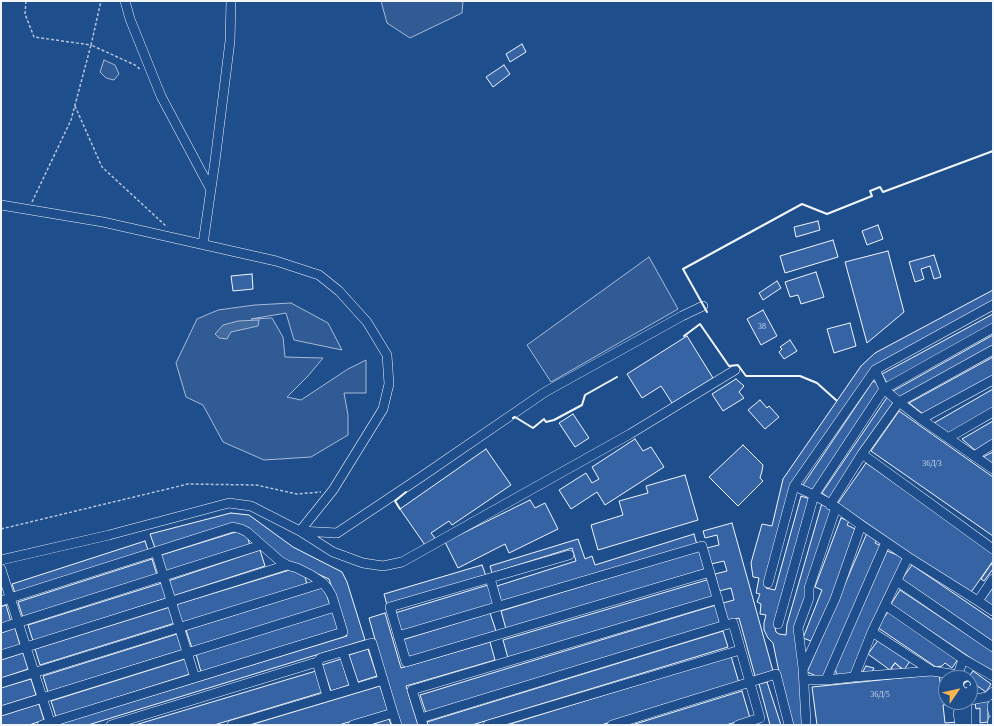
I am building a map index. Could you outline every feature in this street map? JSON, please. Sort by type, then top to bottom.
[{"type":"lane","points":[[125,1],[130,19],[161,96],[211,190]]},
{"type":"lane","points":[[203,244],[230,41],[231,1]]},
{"type":"lane","points":[[1,205],[103,222],[276,261],[319,275],[339,291],[367,322],[387,355],[389,384],[383,409],[332,491],[300,531]]},
{"type":"lane","points":[[768,583],[794,486],[875,370],[993,305]]},
{"type":"lane","points":[[300,531],[337,533],[545,392],[682,316],[703,306]]},
{"type":"lane","points":[[778,624],[814,495],[884,388],[993,328]]},
{"type":"lane","points":[[806,722],[803,668],[798,628],[809,598],[810,588],[833,506],[862,454],[899,402],[993,350]]},
{"type":"lane","points":[[1,560],[109,535],[229,503],[251,506],[300,531],[333,552],[363,563],[383,566],[402,562],[630,434],[735,370]]},
{"type":"lane","points":[[875,370],[884,388],[899,402],[921,420],[993,469]]},
{"type":"lane","points":[[921,420],[993,380]]},
{"type":"lane","points":[[948,438],[993,412]]},
{"type":"lane","points":[[974,456],[993,444]]},
{"type":"lane","points":[[862,454],[993,549]]},
{"type":"lane","points":[[794,486],[833,506],[908,557],[978,600],[993,611]]},
{"type":"lane","points":[[803,668],[835,599],[861,525]]},
{"type":"lane","points":[[1,569],[10,598],[42,698],[48,724],[343,632],[328,589],[323,583],[311,575],[280,561],[247,532],[234,527],[156,552],[10,598],[1,601]]},
{"type":"lane","points":[[826,680],[886,542]]},
{"type":"lane","points":[[1,628],[261,545]]},
{"type":"lane","points":[[398,636],[702,546],[725,625]]},
{"type":"lane","points":[[156,552],[195,678]]},
{"type":"lane","points":[[569,555],[390,607],[406,662],[710,572]]},
{"type":"lane","points":[[854,677],[872,632],[908,557]]},
{"type":"lane","points":[[1,655],[287,565]]},
{"type":"lane","points":[[490,578],[498,606]]},
{"type":"lane","points":[[978,600],[993,579]]},
{"type":"lane","points":[[897,581],[993,647]]},
{"type":"lane","points":[[1,683],[323,583]]},
{"type":"lane","points":[[718,599],[412,690],[422,722],[733,623],[760,718],[738,725]]},
{"type":"lane","points":[[885,605],[963,659],[993,676]]},
{"type":"lane","points":[[1,711],[335,607]]},
{"type":"lane","points":[[872,632],[932,671]]},
{"type":"lane","points":[[112,725],[317,662],[321,658],[372,643],[397,725]]},
{"type":"lane","points":[[488,725],[740,650]]},
{"type":"lane","points":[[344,652],[355,688]]},
{"type":"lane","points":[[960,670],[963,659]]},
{"type":"lane","points":[[317,662],[327,696]]},
{"type":"lane","points":[[804,680],[826,680],[932,671],[938,672]]},
{"type":"lane","points":[[612,725],[776,674],[789,725]]},
{"type":"lane","points":[[232,725],[383,680]]},
{"type":"lane","points":[[978,700],[987,697],[993,692]]},
{"type":"lane","points":[[993,704],[993,712]]},
{"type":"lane","points":[[960,725],[958,713],[961,710]]},
{"type":"lane","points":[[967,725],[968,710]]},
{"type":"lane","points":[[353,725],[367,723],[393,713]]},
{"type":"lane","points":[[992,725],[993,720]]},
{"type":"path","points":[[26,1],[25,14],[34,37],[91,45],[135,65],[140,70]]},
{"type":"path","points":[[28,209],[71,120],[101,1]]},
{"type":"path","points":[[75,106],[102,167],[169,229]]},
{"type":"path","points":[[1,529],[188,484],[256,485],[297,494],[332,491]]},
{"type":"shaded area","points":[[381,1],[463,1],[462,13],[410,38],[387,23]]},
{"type":"shaded area","points":[[104,60],[115,65],[119,74],[114,80],[106,78],[100,72]]},
{"type":"shaded area","points":[[649,257],[678,309],[551,382],[527,345]]},
{"type":"shaded area","points":[[291,303],[328,323],[342,350],[294,340],[286,313],[251,319],[272,318],[283,337],[285,357],[323,358],[287,397],[301,400],[348,369],[366,360],[366,393],[344,393],[348,415],[348,435],[311,457],[264,460],[223,442],[203,405],[186,397],[176,363],[197,319],[218,310],[255,305]]},
{"type":"shaded area","points":[[259,320],[258,326],[231,332],[227,339],[219,338],[215,334],[223,325],[238,321]]},
{"type":"building","points":[[522,44],[526,52],[510,62],[506,54]]},
{"type":"building","points":[[504,65],[510,74],[493,87],[486,77]]},
{"type":"building","points":[[818,221],[820,230],[796,237],[794,227]]},
{"type":"building","points":[[878,225],[883,239],[867,245],[862,231]]},
{"type":"building","points":[[833,240],[838,257],[785,273],[780,256]]},
{"type":"building","points":[[888,251],[904,312],[867,343],[845,262]]},
{"type":"building","points":[[934,255],[941,277],[934,279],[930,266],[921,269],[924,279],[915,282],[909,262]]},
{"type":"building","points":[[816,272],[824,297],[801,304],[798,295],[790,297],[785,282]]},
{"type":"building","points":[[252,274],[253,289],[233,291],[231,276]]},
{"type":"building","points":[[777,281],[781,288],[763,300],[759,293]]},
{"type":"building","points":[[993,290],[993,302],[882,362],[794,484],[766,588],[775,590],[801,496],[810,499],[775,627],[776,632],[779,634],[786,635],[787,624],[822,503],[832,507],[797,629],[803,725],[790,725],[773,643],[768,638],[764,630],[766,615],[760,614],[761,604],[757,602],[760,594],[756,593],[759,578],[753,577],[751,563],[762,524],[772,526],[783,479],[861,366],[875,353]]},
{"type":"building","points":[[763,310],[777,336],[761,345],[747,319]]},
{"type":"building","points":[[993,314],[993,325],[887,383],[882,374]]},
{"type":"building","points":[[850,323],[856,346],[834,353],[827,329]]},
{"type":"building","points":[[993,335],[993,345],[897,399],[893,391]]},
{"type":"building","points":[[687,336],[713,378],[672,403],[661,386],[642,398],[627,374]]},
{"type":"building","points":[[790,340],[797,351],[784,359],[779,352],[782,349],[780,347]]},
{"type":"building","points":[[993,357],[993,376],[923,414],[909,403]]},
{"type":"building","points":[[736,379],[744,386],[739,392],[744,398],[723,411],[712,394]]},
{"type":"building","points":[[873,381],[883,387],[813,491],[803,485]]},
{"type":"building","points":[[993,389],[993,408],[948,434],[934,423]]},
{"type":"building","points":[[888,396],[896,402],[830,499],[822,493]]},
{"type":"building","points":[[760,400],[767,408],[769,406],[779,417],[765,429],[748,410]]},
{"type":"building","points":[[899,411],[993,477],[993,536],[871,451]]},
{"type":"building","points":[[573,414],[589,438],[575,447],[559,423]]},
{"type":"building","points":[[993,421],[993,441],[976,451],[962,439]]},
{"type":"building","points":[[635,439],[643,451],[651,447],[664,467],[605,505],[597,492],[571,509],[559,490],[586,473],[592,483],[599,479],[592,467]]},
{"type":"building","points":[[743,445],[763,465],[760,478],[763,481],[738,506],[709,477]]},
{"type":"building","points":[[486,449],[511,485],[452,525],[449,521],[431,533],[435,538],[425,545],[400,509]]},
{"type":"building","points":[[993,452],[993,465],[983,457]]},
{"type":"building","points":[[866,463],[993,552],[993,561],[969,595],[838,503]]},
{"type":"building","points":[[685,475],[698,520],[598,550],[591,525],[623,515],[619,501],[648,493],[646,486]]},
{"type":"building","points":[[530,500],[535,508],[545,503],[558,529],[509,553],[505,544],[458,568],[445,542]]},
{"type":"building","points":[[231,513],[249,515],[293,547],[342,572],[347,582],[365,640],[88,725],[56,725],[347,636],[329,579],[284,559],[244,526],[155,548],[150,534]]},
{"type":"building","points":[[841,518],[849,521],[847,525],[855,529],[833,594],[811,641],[803,638],[822,590],[815,587]]},
{"type":"building","points":[[732,523],[773,671],[755,676],[739,618],[728,621],[723,603],[734,600],[731,588],[719,591],[715,574],[727,571],[724,561],[711,564],[707,548],[719,545],[717,535],[705,538],[703,531]]},
{"type":"building","points":[[239,531],[247,535],[250,546],[164,574],[158,556]]},
{"type":"building","points":[[867,533],[878,538],[875,543],[881,546],[823,679],[807,672]]},
{"type":"building","points":[[694,534],[697,545],[502,604],[497,586],[576,561],[572,548],[492,573],[490,566],[578,539],[585,559],[592,556],[595,565]]},
{"type":"building","points":[[145,541],[148,550],[15,593],[12,584]]},
{"type":"building","points":[[260,550],[265,566],[173,596],[168,581]]},
{"type":"building","points":[[700,550],[706,569],[506,629],[501,611]]},
{"type":"building","points":[[887,551],[905,558],[851,676],[837,676],[835,668]]},
{"type":"building","points":[[152,559],[157,575],[23,618],[18,602]]},
{"type":"building","points":[[991,564],[993,565],[993,569],[984,581],[981,579]]},
{"type":"building","points":[[482,565],[486,576],[387,605],[384,594]]},
{"type":"building","points":[[912,565],[993,620],[993,642],[902,579]]},
{"type":"building","points":[[293,569],[305,576],[307,585],[181,623],[175,605]]},
{"type":"building","points":[[710,579],[715,597],[508,658],[503,640]]},
{"type":"building","points":[[162,583],[167,598],[33,641],[28,625]]},
{"type":"building","points":[[488,585],[494,604],[401,632],[395,613]]},
{"type":"building","points":[[324,587],[330,605],[192,648],[186,630]]},
{"type":"building","points":[[993,587],[993,610],[982,603]]},
{"type":"building","points":[[900,590],[993,652],[993,673],[891,604]]},
{"type":"building","points":[[6,605],[11,622],[1,625],[1,607]]},
{"type":"building","points":[[716,605],[721,623],[426,713],[420,695]]},
{"type":"building","points":[[170,607],[175,623],[40,665],[35,649]]},
{"type":"building","points":[[334,611],[339,629],[201,672],[196,654]]},
{"type":"building","points":[[888,612],[958,659],[952,668],[945,663],[942,666],[936,667],[877,627]]},
{"type":"building","points":[[385,613],[401,668],[490,642],[495,660],[406,686],[418,725],[399,725],[369,618]]},
{"type":"building","points":[[490,613],[496,631],[408,659],[402,640]]},
{"type":"building","points":[[15,628],[20,645],[1,651],[1,633]]},
{"type":"building","points":[[723,631],[728,647],[472,725],[428,725],[427,722]]},
{"type":"building","points":[[177,634],[182,650],[48,692],[43,676]]},
{"type":"building","points":[[879,639],[910,661],[904,670],[895,663],[890,670],[868,654]]},
{"type":"building","points":[[368,649],[377,676],[358,682],[349,655]]},
{"type":"building","points":[[23,653],[28,669],[1,678],[1,660]]},
{"type":"building","points":[[731,656],[739,683],[601,725],[507,725]]},
{"type":"building","points":[[185,659],[190,674],[56,717],[51,701]]},
{"type":"building","points":[[341,659],[349,685],[331,691],[322,665]]},
{"type":"building","points":[[895,663],[901,668],[899,671],[895,671],[891,668]]},
{"type":"building","points":[[866,666],[874,668],[871,674],[862,673]]},
{"type":"building","points":[[316,671],[323,692],[214,725],[135,725]]},
{"type":"building","points":[[938,674],[938,710],[944,710],[945,723],[957,722],[957,725],[817,725],[812,687]]},
{"type":"building","points":[[978,675],[991,684],[986,692],[978,686]]},
{"type":"building","points":[[31,679],[36,695],[1,706],[1,688]]},
{"type":"building","points":[[767,682],[781,725],[770,725],[759,684]]},
{"type":"building","points":[[380,686],[388,710],[339,725],[250,725]]},
{"type":"building","points":[[742,691],[750,718],[726,725],[632,725]]},
{"type":"building","points":[[989,699],[991,707],[988,707],[988,722],[980,723],[980,708],[978,708],[978,701]]},
{"type":"building","points":[[39,704],[44,720],[29,725],[1,725],[1,716]]},
{"type":"building","points":[[389,719],[391,725],[371,725]]},
{"type":"wall","points":[[707,312],[683,269],[802,204],[827,214],[872,196],[870,191],[880,187],[883,192],[993,151]]},
{"type":"wall","points":[[684,336],[700,324],[729,366],[738,365],[746,376],[800,376],[817,383],[836,400]]},
{"type":"wall","points":[[513,418],[515,417],[533,428],[544,419],[546,422],[554,420],[582,405],[585,395],[617,377]]},
{"type":"wall","points":[[400,509],[395,501],[406,492]]}]
